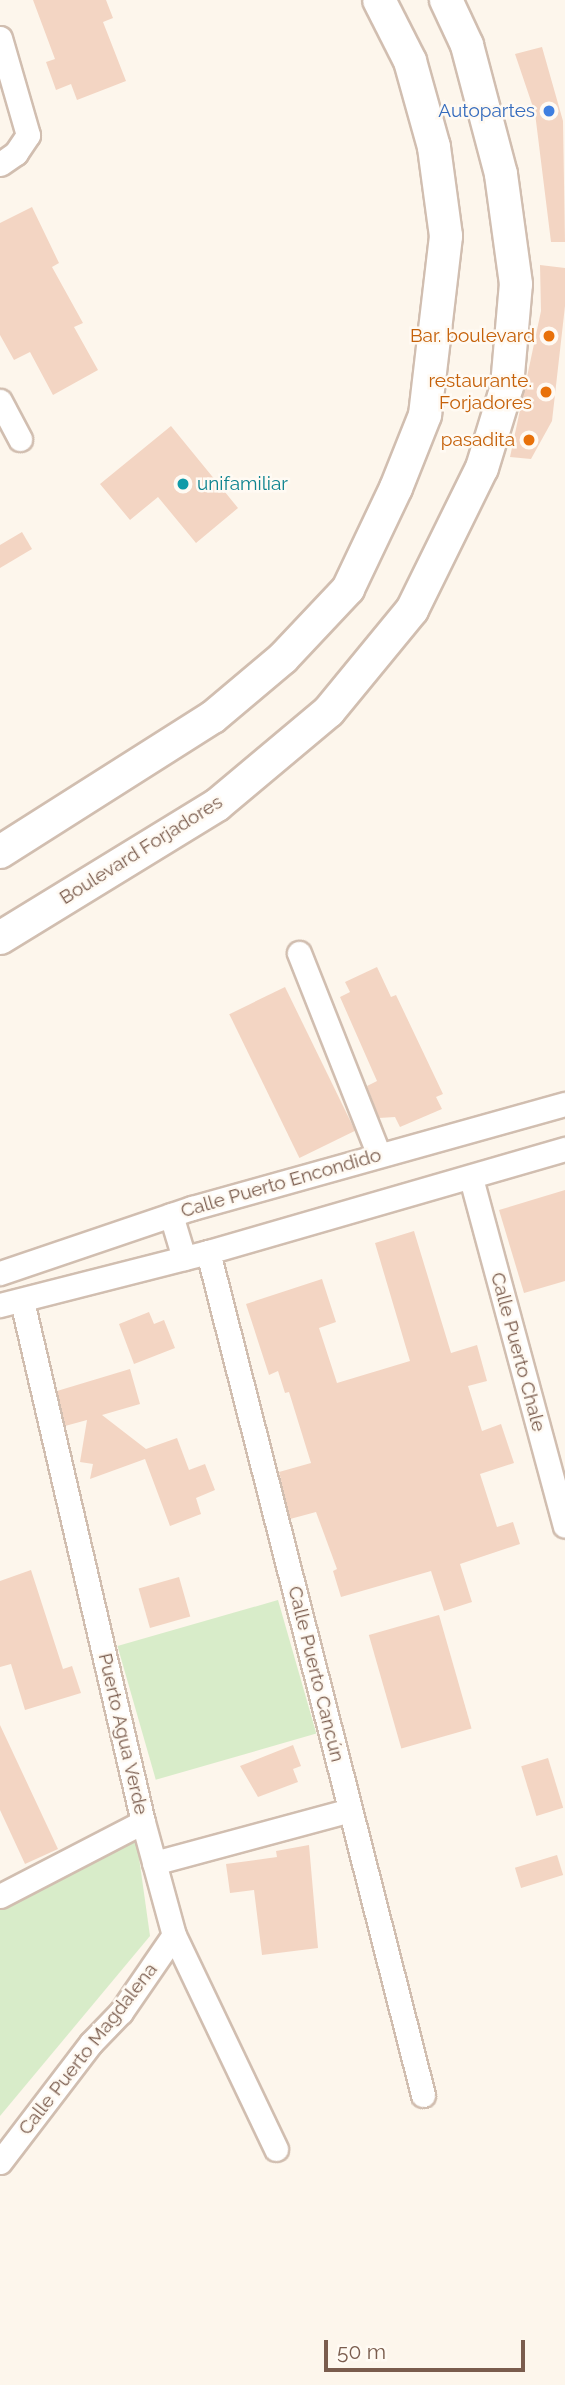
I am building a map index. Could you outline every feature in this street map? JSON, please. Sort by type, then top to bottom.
[{"type":"main road","points":[[0,852],[213,717],[283,658],[348,589],[396,488],[425,415],[446,236],[434,147],[414,73],[379,0]]},
{"type":"main road","name":"Boulevard Forjadores","points":[[0,938],[217,805],[329,711],[412,610],[482,468],[507,386],[516,284],[501,174],[467,45],[446,0]]},
{"type":"street","points":[[0,38],[28,135],[16,153],[0,164]]},
{"type":"street","points":[[0,401],[20,439]]},
{"type":"street","points":[[299,953],[379,1155]]},
{"type":"street","name":"Calle Puerto Encondido","points":[[0,1273],[171,1215],[565,1104]]},
{"type":"street","points":[[11,1303],[208,1252],[565,1149]]},
{"type":"street","name":"Calle Puerto Chale","points":[[471,1178],[565,1526]]},
{"type":"street","points":[[171,1215],[184,1258]]},
{"type":"street","name":"Calle Puerto Cancún","points":[[208,1252],[423,2095]]},
{"type":"street","name":"Puerto Agua Verde","points":[[11,1303],[174,1935],[276,2149]]},
{"type":"street","points":[[154,1863],[350,1810]]},
{"type":"street","points":[[0,1896],[143,1822]]},
{"type":"street","name":"Calle Puerto Magdalena","points":[[0,2162],[91,2043],[121,2012],[174,1935]]},
{"type":"green space","points":[[278,1600],[316,1734],[156,1780],[117,1646]]},
{"type":"green space","points":[[136,1836],[150,1936],[0,2116],[0,1906]]},
{"type":"building","points":[[33,0],[106,0],[113,18],[103,22],[126,81],[77,100],[71,84],[56,90],[46,62],[55,59]]},
{"type":"building","points":[[542,47],[563,121],[565,242],[551,242],[535,113],[515,54]]},
{"type":"building","points":[[32,207],[59,263],[52,267],[83,323],[74,327],[98,370],[53,395],[30,352],[14,360],[0,335],[0,223]]},
{"type":"building","points":[[540,265],[565,268],[565,306],[552,421],[531,459],[510,457],[541,311]]},
{"type":"building","name":"unifamiliar","points":[[171,426],[238,508],[196,543],[158,497],[130,520],[100,484]]},
{"type":"building","points":[[22,532],[32,549],[0,568],[0,545]]},
{"type":"building","points":[[377,967],[391,997],[396,995],[443,1094],[436,1097],[442,1109],[400,1127],[395,1117],[379,1118],[367,1086],[377,1081],[340,997],[350,992],[345,982]]},
{"type":"building","points":[[285,987],[355,1131],[299,1158],[229,1014]]},
{"type":"building","points":[[565,1190],[565,1281],[524,1293],[499,1210]]},
{"type":"building","points":[[414,1231],[451,1353],[477,1345],[487,1381],[468,1386],[482,1431],[501,1424],[514,1463],[480,1474],[497,1527],[513,1522],[520,1544],[460,1564],[472,1602],[444,1611],[431,1571],[341,1597],[333,1571],[337,1569],[316,1512],[290,1519],[279,1472],[311,1463],[289,1392],[285,1393],[278,1371],[269,1375],[246,1304],[322,1279],[336,1322],[319,1328],[337,1383],[410,1361],[375,1243]]},
{"type":"building","points":[[149,1312],[154,1324],[164,1320],[175,1348],[134,1364],[119,1324]]},
{"type":"building","points":[[130,1369],[140,1404],[102,1415],[146,1449],[177,1438],[189,1470],[205,1464],[215,1490],[196,1498],[201,1514],[170,1526],[145,1459],[90,1479],[93,1464],[80,1462],[87,1420],[65,1426],[57,1391]]},
{"type":"building","points":[[31,1570],[63,1669],[72,1666],[81,1693],[25,1710],[11,1664],[0,1667],[0,1581]]},
{"type":"building","points":[[179,1577],[190,1616],[150,1628],[139,1589]]},
{"type":"building","points":[[439,1615],[472,1728],[401,1749],[369,1635]]},
{"type":"building","points":[[0,1725],[58,1849],[25,1864],[0,1810]]},
{"type":"building","points":[[293,1745],[301,1766],[293,1769],[298,1782],[258,1797],[240,1766]]},
{"type":"building","points":[[548,1758],[563,1808],[536,1816],[521,1766]]},
{"type":"building","points":[[309,1845],[318,1948],[262,1955],[254,1890],[230,1893],[226,1864],[277,1857],[276,1851]]},
{"type":"building","points":[[557,1855],[563,1875],[521,1888],[515,1868]]},
{"type":"place","name":"Autopartes","points":[[549,111]]},
{"type":"place","name":"Bar. boulevard","points":[[549,336]]},
{"type":"place","name":"restaurante. Forjadores","points":[[546,392]]},
{"type":"place","name":"pasadita","points":[[529,440]]},
{"type":"place","name":"unifamiliar","points":[[183,484]]}]
